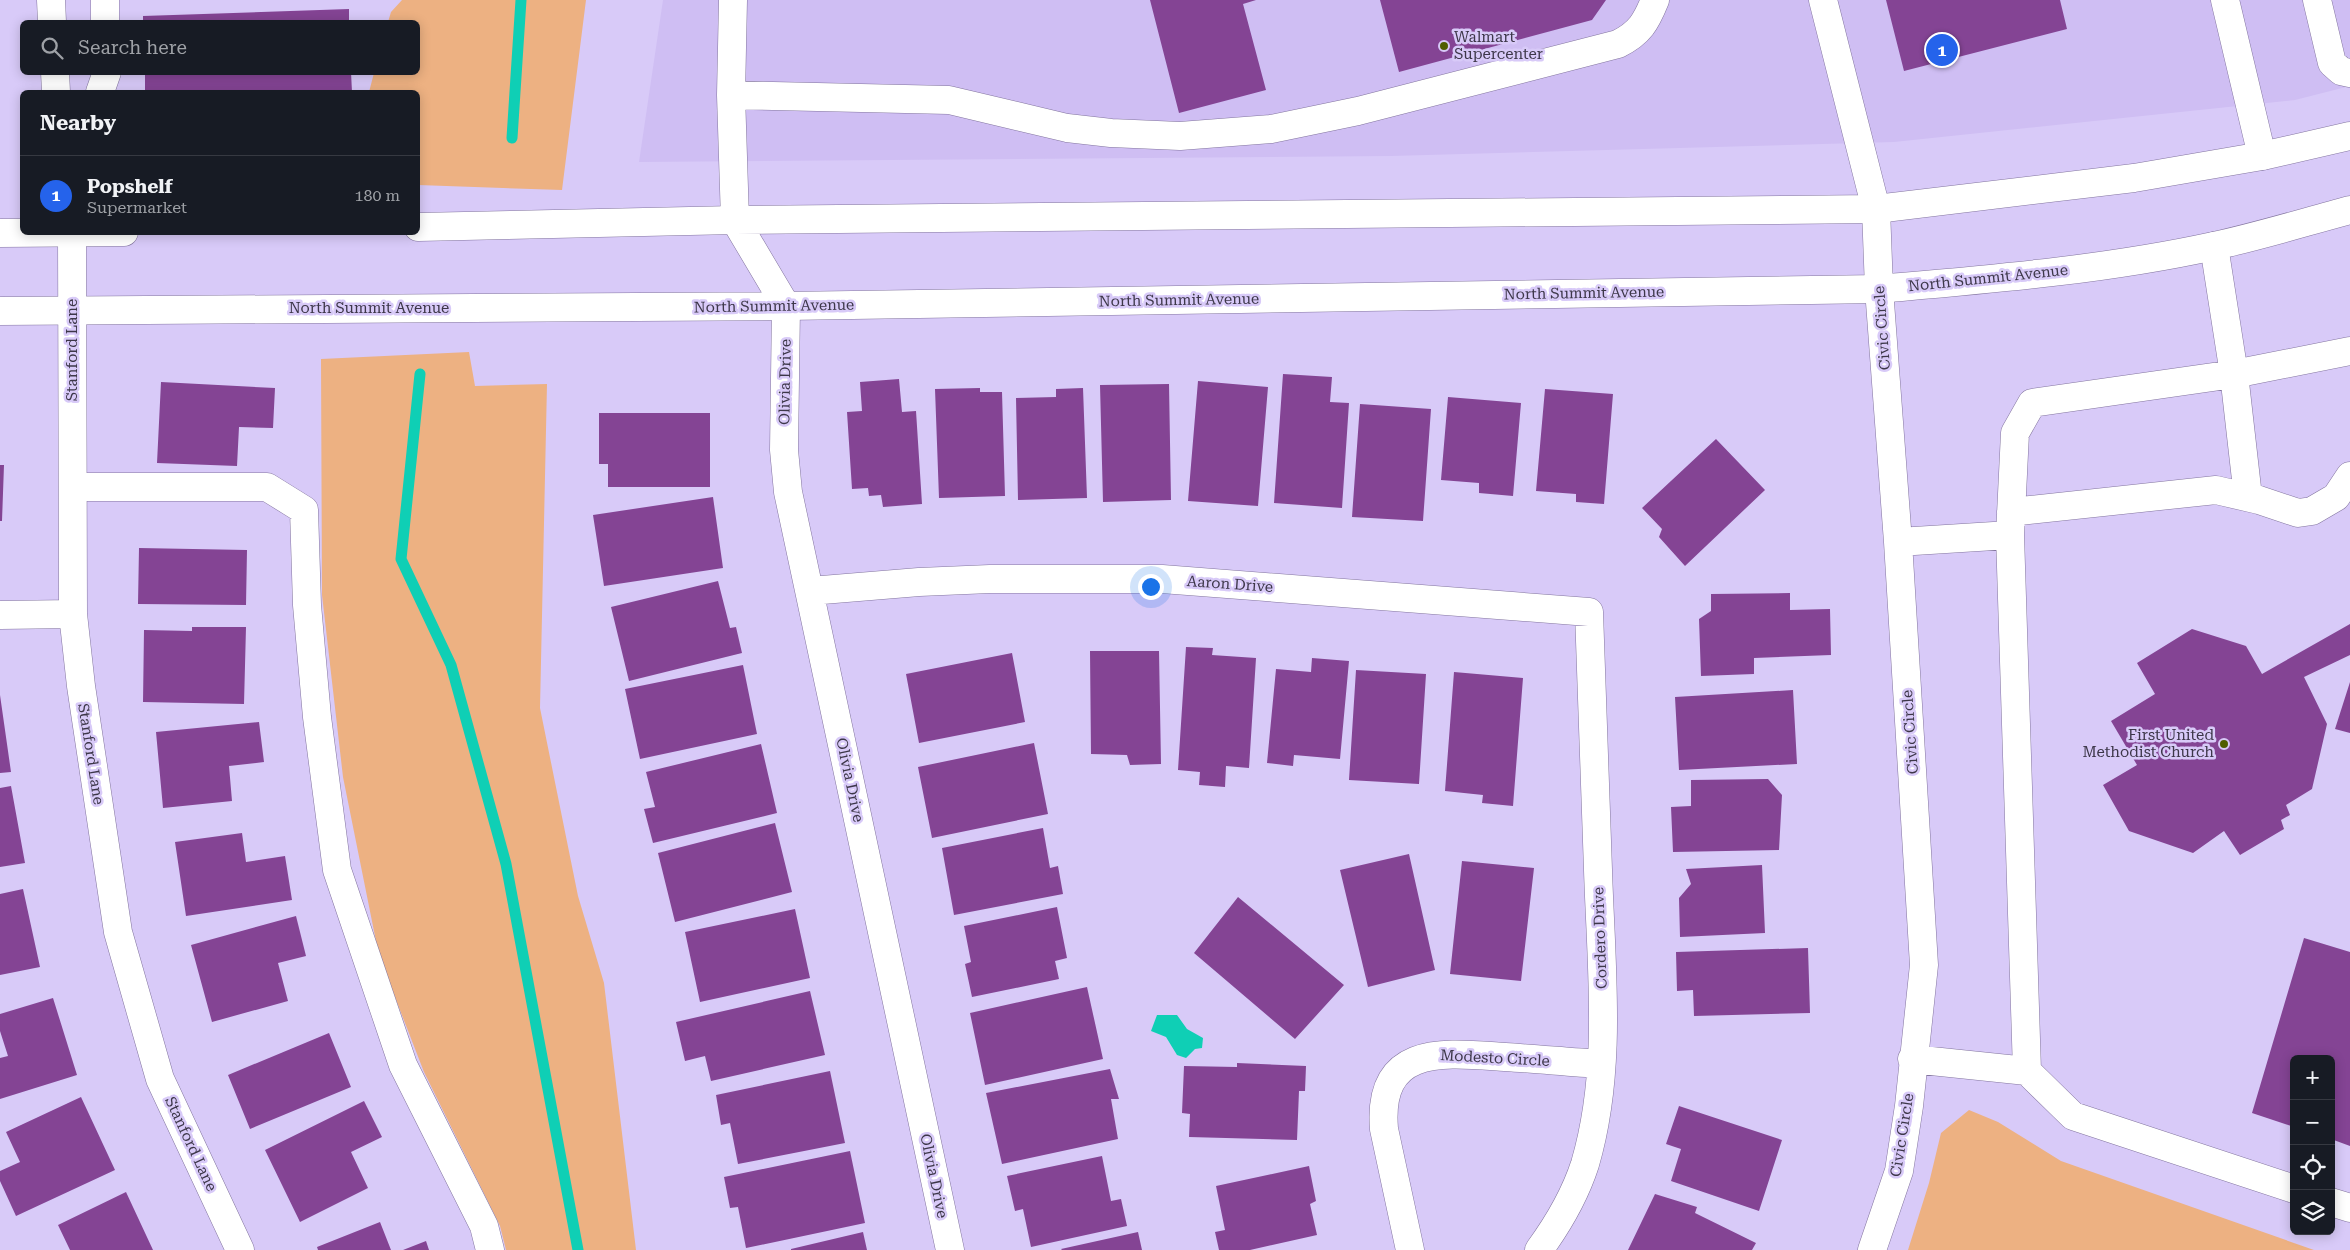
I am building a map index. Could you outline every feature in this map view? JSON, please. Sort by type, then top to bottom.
[{"type":"street","points":[[51,0],[52,20]]},
{"type":"street","points":[[105,0],[105,20]]},
{"type":"street","points":[[733,0],[731,95],[734,220],[786,306]]},
{"type":"street","points":[[731,95],[949,100],[1067,128],[1111,133],[1180,136],[1271,129],[1358,111],[1618,44],[1635,35],[1649,17],[1655,0]]},
{"type":"street","name":"Civic Circle","points":[[1824,0],[1876,209],[1879,289],[1898,542],[1924,965],[1899,1171],[1872,1250]]},
{"type":"street","points":[[2225,0],[2262,156]]},
{"type":"street","points":[[2317,0],[2332,63],[2341,71],[2350,73]]},
{"type":"street","points":[[55,75],[56,90]]},
{"type":"street","points":[[101,90],[106,75]]},
{"type":"street","points":[[420,227],[734,220],[1876,209],[2134,178],[2262,156],[2350,136]]},
{"type":"street","name":"North Summit Avenue","points":[[0,311],[786,306],[1879,289],[2044,274],[2214,246],[2350,210]]},
{"type":"street","points":[[0,233],[20,233]]},
{"type":"street","name":"Stanford Lane","points":[[72,235],[73,614],[81,686],[118,932],[160,1079],[240,1250]]},
{"type":"street","points":[[2214,246],[2234,374],[2248,497]]},
{"type":"street","name":"Olivia Drive","points":[[786,306],[784,450],[788,492],[950,1250]]},
{"type":"street","points":[[2027,1071],[2010,524],[2015,433],[2032,403],[2234,374],[2350,351]]},
{"type":"street","points":[[1898,542],[2216,490],[2248,497],[2298,513],[2312,512],[2336,497],[2350,476]]},
{"type":"street","points":[[73,487],[267,487],[304,510],[307,605],[317,716],[337,870],[403,1065],[484,1226],[490,1250]]},
{"type":"street","name":"Aaron Drive","points":[[810,591],[919,582],[990,579],[1162,579],[1589,612]]},
{"type":"street","name":"Cordero Drive","points":[[1539,1250],[1554,1230],[1571,1199],[1584,1165],[1593,1132],[1601,1064],[1603,1008],[1589,612]]},
{"type":"street","points":[[0,615],[73,614]]},
{"type":"street","name":"Modesto Circle","points":[[1410,1250],[1384,1129],[1383,1114],[1389,1087],[1398,1073],[1416,1060],[1435,1054],[1461,1054],[1601,1064]]},
{"type":"street","points":[[1912,1059],[2027,1071],[2073,1116],[2290,1188]]},
{"type":"street","points":[[2335,1203],[2350,1208]]},
{"type":"shaded area","points":[[402,0],[586,0],[562,190],[420,185],[420,90],[370,90],[373,75],[420,75],[420,20],[389,20],[391,12]]},
{"type":"shaded area","points":[[663,0],[2350,0],[2350,86],[2295,100],[1894,142],[1391,156],[639,162]]},
{"type":"shaded area","points":[[469,352],[475,386],[547,384],[540,708],[578,896],[604,983],[636,1250],[506,1250],[500,1226],[424,1072],[379,956],[343,777],[322,595],[321,359]]},
{"type":"shaded area","points":[[1157,1015],[1177,1015],[1187,1029],[1203,1038],[1202,1048],[1195,1049],[1186,1058],[1177,1055],[1166,1037],[1151,1031]]},
{"type":"shaded area","points":[[1969,1110],[1998,1122],[2061,1161],[2314,1250],[1908,1250],[1929,1183],[1941,1133]]},
{"type":"building","points":[[1150,0],[1256,0],[1243,4],[1266,90],[1179,113]]},
{"type":"building","name":"Walmart Supercenter","points":[[1380,0],[1606,0],[1592,20],[1399,72]]},
{"type":"building","points":[[1886,0],[2060,0],[2067,29],[1904,71]]},
{"type":"building","points":[[349,9],[349,20],[143,20],[143,16]]},
{"type":"building","points":[[145,75],[351,75],[352,90],[145,90]]},
{"type":"building","points":[[1283,374],[1332,377],[1330,402],[1349,403],[1342,508],[1274,503]]},
{"type":"building","points":[[899,379],[902,412],[916,411],[922,504],[883,507],[881,495],[869,496],[868,488],[852,489],[847,412],[862,411],[860,382]]},
{"type":"building","points":[[1198,381],[1268,387],[1258,506],[1188,501]]},
{"type":"building","points":[[161,382],[275,388],[273,428],[239,427],[237,466],[157,463]]},
{"type":"building","points":[[1169,384],[1171,500],[1103,502],[1100,385]]},
{"type":"building","points":[[980,388],[980,392],[1002,392],[1005,496],[939,498],[935,389]]},
{"type":"building","points":[[1083,388],[1087,498],[1018,500],[1016,398],[1056,397],[1056,389]]},
{"type":"building","points":[[1545,389],[1613,394],[1604,504],[1576,502],[1576,494],[1536,491]]},
{"type":"building","points":[[1448,397],[1521,403],[1513,496],[1479,493],[1479,483],[1441,480]]},
{"type":"building","points":[[1360,404],[1431,409],[1423,521],[1352,517]]},
{"type":"building","points":[[599,413],[710,413],[710,487],[608,487],[608,464],[599,464]]},
{"type":"building","points":[[1716,439],[1765,490],[1685,566],[1659,537],[1662,529],[1642,508]]},
{"type":"building","points":[[0,465],[4,465],[2,521],[0,521]]},
{"type":"building","points":[[713,497],[723,568],[604,586],[593,515]]},
{"type":"building","points":[[139,548],[247,550],[246,605],[138,604]]},
{"type":"building","points":[[718,581],[730,628],[736,627],[742,653],[629,681],[611,607]]},
{"type":"building","points":[[1790,593],[1790,610],[1830,609],[1831,655],[1754,658],[1754,674],[1701,676],[1699,619],[1711,611],[1711,594]]},
{"type":"building","name":"First United Methodist Church","points":[[2350,624],[2350,655],[2304,677],[2327,724],[2312,789],[2286,805],[2290,815],[2281,820],[2284,829],[2240,855],[2224,831],[2193,853],[2129,831],[2103,785],[2137,765],[2111,721],[2155,694],[2137,663],[2192,629],[2246,646],[2262,674]]},
{"type":"building","points":[[192,627],[246,627],[244,704],[143,702],[144,630],[192,631]]},
{"type":"building","points":[[1186,647],[1213,648],[1212,655],[1256,658],[1249,768],[1226,766],[1225,787],[1199,785],[1200,772],[1178,770]]},
{"type":"building","points":[[1090,651],[1159,651],[1161,764],[1130,765],[1127,755],[1091,754]]},
{"type":"building","points":[[1012,653],[1025,722],[919,743],[906,674]]},
{"type":"building","points":[[1312,658],[1349,661],[1340,759],[1294,755],[1293,766],[1267,763],[1276,669],[1311,672]]},
{"type":"building","points":[[743,665],[757,734],[640,759],[625,689]]},
{"type":"building","points":[[1356,670],[1426,674],[1419,784],[1349,780]]},
{"type":"building","points":[[1454,672],[1523,678],[1513,806],[1482,803],[1483,795],[1445,791]]},
{"type":"building","points":[[2350,682],[2350,733],[2335,729]]},
{"type":"building","points":[[1793,690],[1797,764],[1679,770],[1675,697]]},
{"type":"building","points":[[0,695],[11,772],[0,773]]},
{"type":"building","points":[[259,722],[264,762],[229,766],[232,801],[163,808],[156,732]]},
{"type":"building","points":[[1034,743],[1048,814],[932,838],[918,767]]},
{"type":"building","points":[[761,744],[777,813],[653,843],[644,809],[655,807],[646,772]]},
{"type":"building","points":[[1768,779],[1782,795],[1779,850],[1673,852],[1671,807],[1691,806],[1691,780]]},
{"type":"building","points":[[11,786],[25,863],[0,867],[0,788]]},
{"type":"building","points":[[775,823],[792,892],[675,922],[658,853]]},
{"type":"building","points":[[1043,828],[1050,868],[1058,866],[1063,894],[954,915],[942,848]]},
{"type":"building","points":[[242,833],[246,862],[285,856],[292,900],[186,916],[175,842]]},
{"type":"building","points":[[1409,854],[1435,970],[1368,987],[1340,870]]},
{"type":"building","points":[[1462,861],[1534,868],[1521,981],[1450,974]]},
{"type":"building","points":[[1762,865],[1765,933],[1680,937],[1679,898],[1691,884],[1686,869]]},
{"type":"building","points":[[23,889],[40,967],[0,975],[0,894]]},
{"type":"building","points":[[1238,897],[1344,985],[1295,1039],[1194,953]]},
{"type":"building","points":[[1057,907],[1067,958],[1055,961],[1059,979],[972,997],[965,964],[971,962],[964,926]]},
{"type":"building","points":[[795,909],[810,978],[700,1002],[685,932]]},
{"type":"building","points":[[296,916],[306,956],[278,963],[288,1001],[212,1022],[191,945]]},
{"type":"building","points":[[2304,938],[2350,952],[2350,1146],[2335,1140],[2335,1055],[2290,1055],[2290,1126],[2252,1113]]},
{"type":"building","points":[[1808,948],[1810,1013],[1694,1016],[1693,990],[1677,991],[1676,952]]},
{"type":"building","points":[[1087,987],[1103,1059],[985,1085],[970,1013]]},
{"type":"building","points":[[810,991],[825,1055],[711,1081],[705,1056],[685,1061],[676,1022]]},
{"type":"building","points":[[53,998],[77,1075],[0,1099],[0,1058],[8,1056],[0,1031],[0,1014]]},
{"type":"building","points":[[329,1033],[351,1087],[250,1129],[228,1075]]},
{"type":"building","points":[[1237,1063],[1306,1066],[1305,1091],[1299,1091],[1297,1140],[1189,1137],[1190,1114],[1182,1113],[1184,1066],[1237,1067]]},
{"type":"building","points":[[1110,1069],[1119,1099],[1111,1099],[1118,1139],[1002,1164],[986,1093]]},
{"type":"building","points":[[830,1071],[845,1143],[738,1164],[730,1123],[721,1125],[716,1095]]},
{"type":"building","points":[[81,1097],[115,1170],[16,1216],[0,1181],[0,1171],[20,1162],[6,1132]]},
{"type":"building","points":[[364,1101],[382,1137],[351,1152],[368,1188],[300,1222],[265,1150]]},
{"type":"building","points":[[1679,1106],[1782,1140],[1759,1211],[1671,1181],[1681,1149],[1666,1144]]},
{"type":"building","points":[[850,1151],[865,1223],[746,1248],[738,1207],[730,1208],[724,1177]]},
{"type":"building","points":[[1102,1156],[1111,1201],[1121,1199],[1127,1226],[1031,1247],[1023,1209],[1015,1211],[1007,1176]]},
{"type":"building","points":[[1309,1166],[1316,1201],[1310,1204],[1317,1235],[1250,1250],[1219,1250],[1215,1232],[1225,1230],[1216,1186]]},
{"type":"building","points":[[126,1192],[153,1250],[70,1250],[58,1225]]},
{"type":"building","points":[[1655,1194],[1697,1207],[1695,1213],[1756,1243],[1752,1250],[1628,1250]]},
{"type":"building","points":[[380,1222],[391,1250],[318,1250],[317,1247]]},
{"type":"building","points":[[863,1232],[867,1250],[791,1250],[791,1249]]},
{"type":"building","points":[[1138,1232],[1142,1250],[1061,1249]]},
{"type":"building","points":[[426,1241],[429,1250],[403,1250]]},
{"type":"waterway","points":[[512,138],[521,0]]},
{"type":"waterway","points":[[420,374],[401,559],[451,665],[506,864],[578,1250]]},
{"type":"place","name":"Walmart Supercenter","points":[[1444,46]]},
{"type":"place","name":"Popshelf","points":[[1942,50]]},
{"type":"place","name":"First United Methodist Church","points":[[2224,744]]}]
